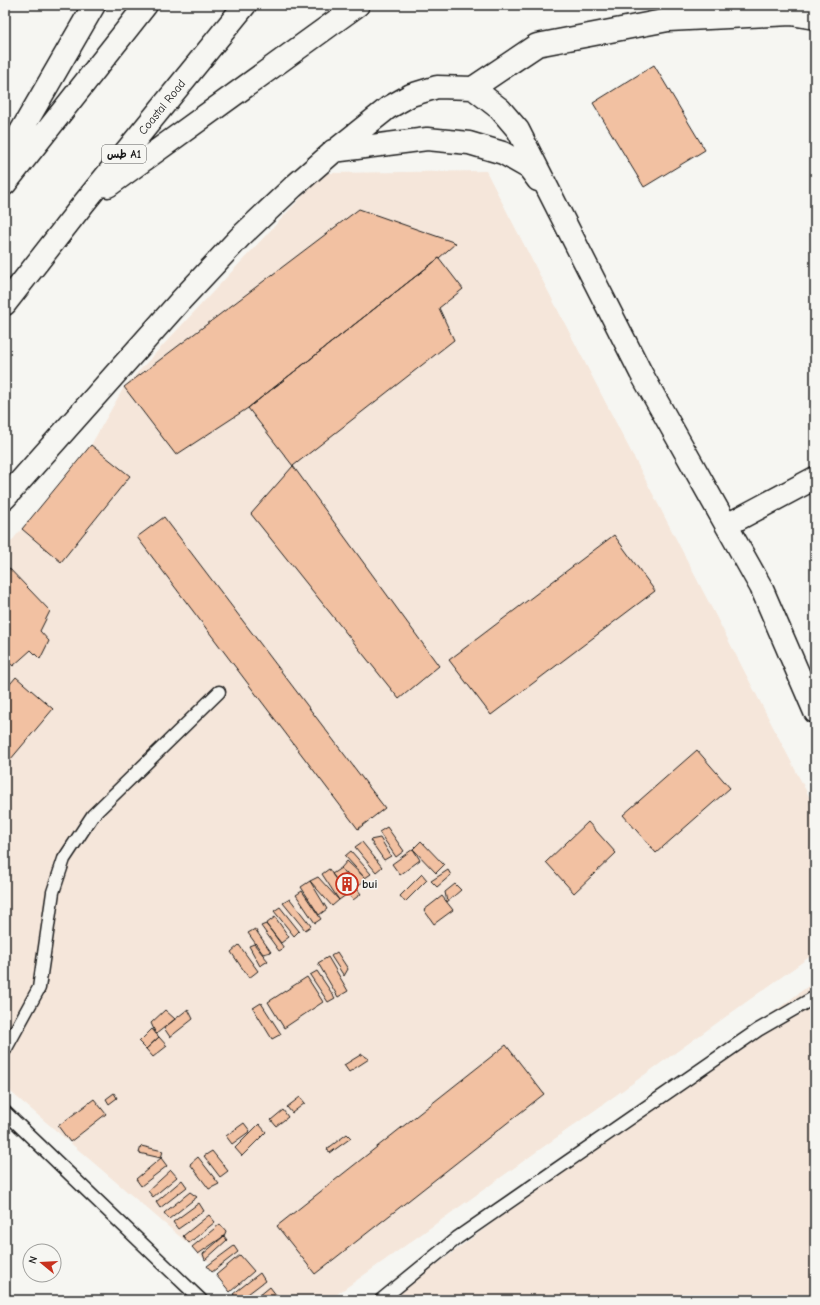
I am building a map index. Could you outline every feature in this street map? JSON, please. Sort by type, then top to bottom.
[{"type":"main road","points":[[5,160],[94,5]]},
{"type":"main road","points":[[5,184],[146,5]]},
{"type":"main road","name":"Coastal Road","points":[[5,304],[84,203],[245,5]]},
{"type":"main road","points":[[84,203],[358,5]]},
{"type":"main road","points":[[5,498],[229,248],[293,187],[333,152],[388,108],[411,95],[437,87],[473,88],[537,45],[668,20],[791,14],[815,18]]},
{"type":"main road","points":[[473,88],[500,109],[518,130],[642,373],[815,684]]},
{"type":"main road","points":[[333,152],[427,139],[469,143],[503,153],[528,168],[555,202]]},
{"type":"main road","points":[[727,525],[815,478]]},
{"type":"main road","points":[[761,587],[815,712]]},
{"type":"lane","points":[[5,1050],[39,988],[53,892],[64,858],[93,815],[219,692]]},
{"type":"lane","points":[[381,1300],[457,1238],[758,1030],[815,997]]},
{"type":"lane","points":[[5,1112],[201,1300]]},
{"type":"shaded area","points":[[486,171],[815,808],[815,953],[329,1300],[251,1300],[216,1271],[210,1263],[198,1254],[192,1247],[5,1087],[5,549],[91,445],[124,387],[324,173]]},
{"type":"shaded area","points":[[815,981],[815,1300],[389,1300]]},
{"type":"building","points":[[654,65],[705,150],[644,187],[593,103]]},
{"type":"building","points":[[359,209],[456,243],[248,408],[176,455],[124,387]]},
{"type":"building","points":[[439,258],[463,289],[439,308],[454,340],[293,466],[248,408]]},
{"type":"building","points":[[91,445],[130,476],[61,562],[22,529]]},
{"type":"building","points":[[293,466],[439,666],[399,699],[251,514]]},
{"type":"building","points":[[164,517],[385,808],[358,829],[137,537]]},
{"type":"building","points":[[614,535],[655,591],[491,715],[449,660]]},
{"type":"building","points":[[5,564],[50,611],[40,631],[49,641],[40,659],[31,650],[13,666],[5,659]]},
{"type":"building","points":[[16,677],[53,709],[5,766],[5,690]]},
{"type":"building","points":[[697,750],[730,788],[656,853],[623,815]]},
{"type":"building","points":[[588,822],[616,853],[574,893],[546,862]]},
{"type":"building","points":[[387,827],[404,851],[396,857],[379,832]]},
{"type":"building","points":[[380,838],[391,856],[384,860],[370,840]]},
{"type":"building","points":[[421,841],[444,865],[436,873],[413,849]]},
{"type":"building","points":[[362,842],[382,867],[376,872],[355,847]]},
{"type":"building","points":[[413,849],[420,860],[400,875],[392,864]]},
{"type":"building","points":[[351,851],[371,874],[365,878],[345,856]]},
{"type":"building","points":[[347,861],[365,878],[359,886],[341,868]]},
{"type":"building","name":"bui","points":[[341,868],[361,894],[353,900],[332,874]]},
{"type":"building","points":[[329,869],[346,895],[339,900],[322,874]]},
{"type":"building","points":[[448,870],[451,875],[437,887],[431,881]]},
{"type":"building","points":[[422,874],[427,880],[405,902],[400,896]]},
{"type":"building","points":[[318,877],[339,900],[332,906],[310,881]]},
{"type":"building","points":[[310,881],[327,909],[319,915],[301,887]]},
{"type":"building","points":[[455,884],[461,890],[447,902],[445,892]]},
{"type":"building","points":[[302,891],[321,919],[315,923],[296,895]]},
{"type":"building","points":[[442,896],[453,910],[434,924],[424,910]]},
{"type":"building","points":[[290,899],[311,926],[305,930],[283,903]]},
{"type":"building","points":[[280,907],[299,931],[294,936],[274,911]]},
{"type":"building","points":[[275,917],[289,937],[281,943],[266,924]]},
{"type":"building","points":[[266,924],[284,948],[279,951],[261,926]]},
{"type":"building","points":[[255,929],[271,952],[263,954],[248,933]]},
{"type":"building","points":[[254,944],[268,961],[260,966],[249,946]]},
{"type":"building","points":[[239,945],[258,971],[249,978],[231,952]]},
{"type":"building","points":[[337,952],[348,969],[344,976],[331,956]]},
{"type":"building","points":[[328,957],[348,991],[338,997],[318,963]]},
{"type":"building","points":[[317,971],[335,998],[328,1002],[310,975]]},
{"type":"building","points":[[307,977],[323,1002],[284,1028],[268,1002]]},
{"type":"building","points":[[261,1003],[281,1034],[272,1039],[253,1008]]},
{"type":"building","points":[[188,1009],[193,1019],[170,1037],[164,1028]]},
{"type":"building","points":[[165,1010],[175,1019],[156,1034],[151,1023]]},
{"type":"building","points":[[152,1029],[159,1037],[146,1049],[139,1042]]},
{"type":"building","points":[[159,1037],[167,1046],[153,1057],[146,1049]]},
{"type":"building","points":[[506,1045],[544,1094],[315,1274],[277,1226]]},
{"type":"building","points":[[362,1054],[369,1059],[349,1072],[344,1065]]},
{"type":"building","points":[[114,1093],[117,1098],[109,1104],[106,1099]]},
{"type":"building","points":[[300,1097],[305,1103],[292,1113],[287,1107]]},
{"type":"building","points":[[94,1099],[106,1114],[70,1142],[58,1126]]},
{"type":"building","points":[[283,1110],[288,1117],[276,1126],[271,1120]]},
{"type":"building","points":[[244,1123],[250,1131],[232,1144],[226,1136]]},
{"type":"building","points":[[259,1124],[266,1132],[242,1156],[235,1148]]},
{"type":"building","points":[[347,1134],[351,1138],[330,1153],[327,1149]]},
{"type":"building","points":[[141,1146],[163,1151],[161,1158],[139,1153]]},
{"type":"building","points":[[212,1151],[228,1171],[220,1177],[204,1156]]},
{"type":"building","points":[[198,1157],[219,1184],[209,1189],[190,1164]]},
{"type":"building","points":[[161,1158],[167,1166],[141,1186],[136,1179]]},
{"type":"building","points":[[171,1170],[177,1177],[153,1197],[148,1191]]},
{"type":"building","points":[[182,1180],[187,1187],[160,1208],[156,1202]]},
{"type":"building","points":[[190,1192],[197,1197],[169,1219],[164,1213]]},
{"type":"building","points":[[199,1203],[204,1211],[178,1229],[173,1222]]},
{"type":"building","points":[[209,1215],[215,1222],[189,1243],[183,1236]]},
{"type":"building","points":[[220,1224],[226,1231],[224,1236],[198,1254],[192,1247]]},
{"type":"building","points":[[224,1236],[227,1240],[205,1260],[203,1254]]},
{"type":"building","points":[[234,1246],[238,1252],[212,1272],[207,1266]]},
{"type":"building","points":[[240,1255],[254,1271],[230,1292],[216,1275]]},
{"type":"building","points":[[260,1273],[265,1281],[238,1300],[233,1294]]},
{"type":"building","points":[[270,1287],[280,1300],[254,1300]]},
{"type":"place","name":"bui","points":[[347,884]]}]
